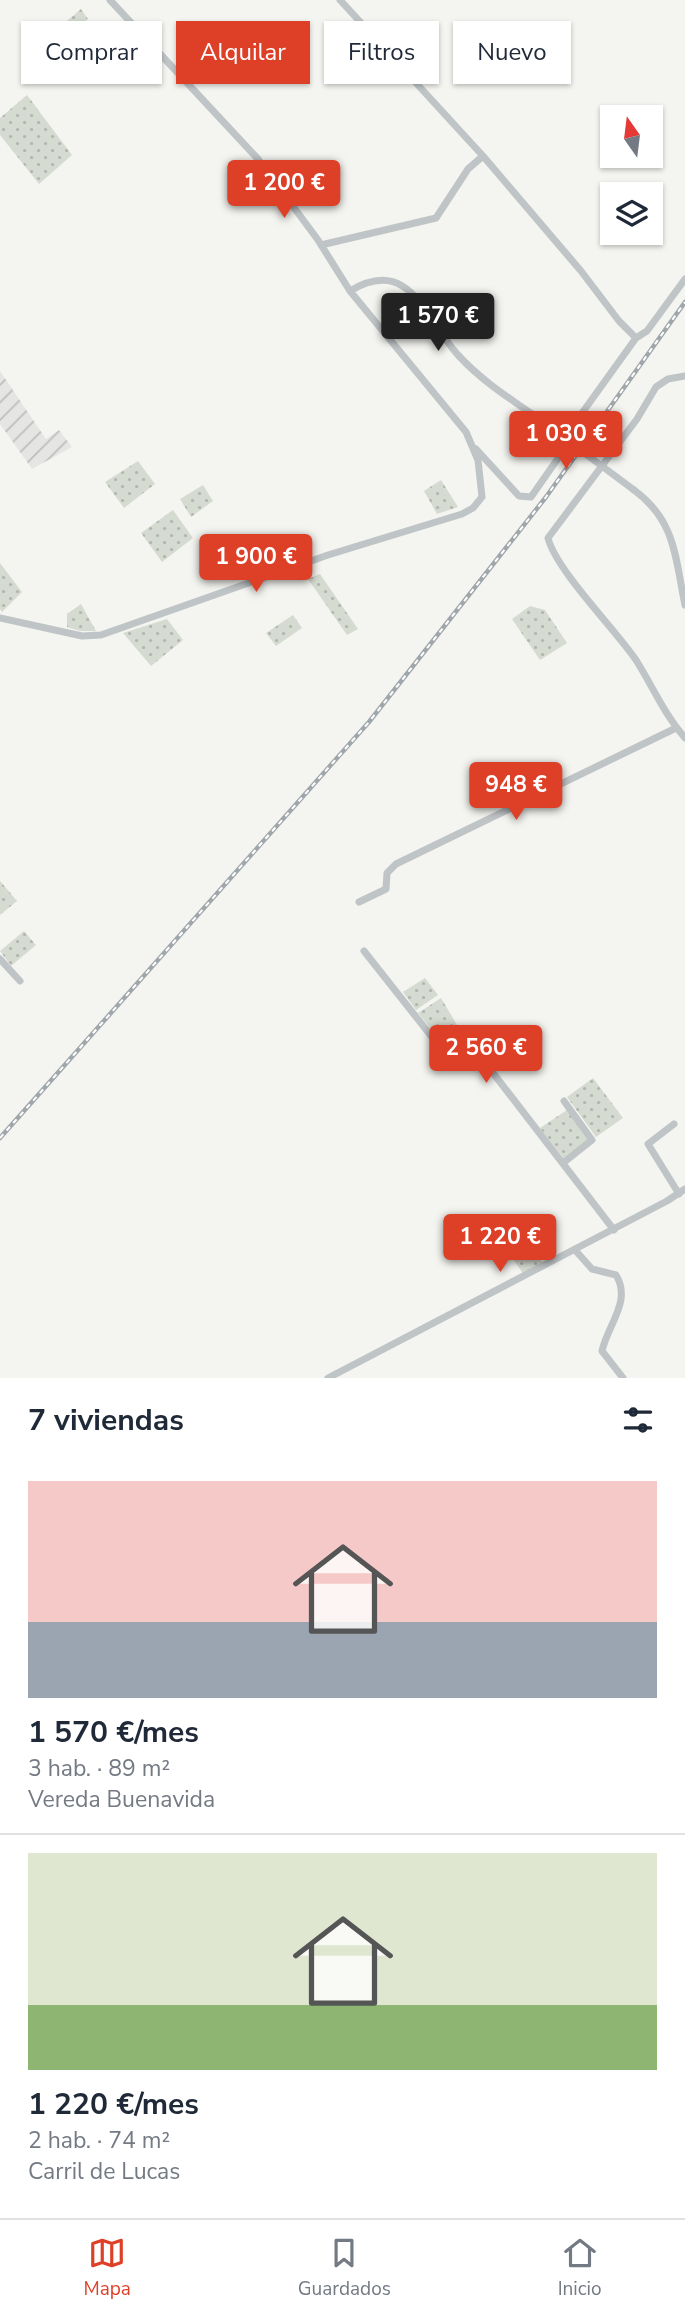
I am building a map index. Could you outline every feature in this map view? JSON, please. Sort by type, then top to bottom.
[{"type":"street","points":[[110,0],[258,159],[321,245],[350,291],[466,432],[474,446],[523,499],[531,497],[561,454],[572,427],[636,338],[647,331],[685,279]]},
{"type":"street","points":[[340,0],[483,156],[580,271],[618,321],[636,338]]},
{"type":"street","points":[[321,245],[436,218],[468,169],[483,156]]},
{"type":"street","points":[[350,291],[363,282],[380,279],[410,290],[452,349],[468,366],[649,500],[672,536],[685,605]]},
{"type":"street","points":[[685,376],[668,379],[656,387],[638,419],[548,538],[565,569],[636,660],[685,738]]},
{"type":"street","points":[[0,618],[82,636],[101,635],[328,555],[462,513],[478,503],[484,488],[474,446]]},
{"type":"street","points":[[359,902],[386,889],[387,873],[396,864],[677,729],[685,722]]},
{"type":"street","points":[[364,951],[432,1037],[456,1037],[470,1043],[614,1230]]},
{"type":"street","points":[[0,960],[20,981]]},
{"type":"street","points":[[564,1101],[592,1140],[564,1163]]},
{"type":"street","points":[[328,1378],[614,1230],[682,1191],[648,1144],[674,1124]]},
{"type":"street","points":[[575,1250],[592,1269],[616,1275],[622,1283],[624,1296],[602,1351],[623,1378]]},
{"type":"shaded area","points":[[81,9],[88,19],[86,21],[67,21]]},
{"type":"shaded area","points":[[27,95],[72,155],[39,184],[0,135],[0,118]]},
{"type":"shaded area","points":[[0,371],[46,439],[59,430],[72,447],[32,469],[0,424]]},
{"type":"shaded area","points":[[138,461],[155,484],[124,508],[105,482]]},
{"type":"shaded area","points":[[441,480],[458,507],[437,514],[424,491]]},
{"type":"shaded area","points":[[203,485],[213,501],[191,517],[180,499]]},
{"type":"shaded area","points":[[173,510],[193,538],[162,562],[141,533]]},
{"type":"shaded area","points":[[0,563],[22,592],[2,612],[0,609]]},
{"type":"shaded area","points":[[320,574],[358,629],[347,635],[308,579]]},
{"type":"shaded area","points":[[81,604],[96,631],[80,631],[67,627],[67,614]]},
{"type":"shaded area","points":[[530,606],[545,610],[567,643],[540,660],[512,619]]},
{"type":"shaded area","points":[[293,615],[302,628],[276,646],[266,633]]},
{"type":"shaded area","points":[[167,619],[183,640],[151,666],[123,633]]},
{"type":"shaded area","points":[[0,881],[17,901],[0,915]]},
{"type":"shaded area","points":[[24,931],[36,945],[11,966],[0,951]]},
{"type":"shaded area","points":[[425,978],[438,995],[416,1010],[403,992]]},
{"type":"shaded area","points":[[441,998],[457,1025],[435,1034],[418,1013]]},
{"type":"shaded area","points":[[593,1078],[623,1118],[596,1137],[567,1097]]},
{"type":"shaded area","points":[[567,1110],[589,1141],[565,1160],[540,1128]]},
{"type":"shaded area","points":[[513,1222],[544,1264],[524,1275],[495,1233]]},
{"type":"railway","points":[[0,1138],[369,722],[546,497],[685,302]]}]
